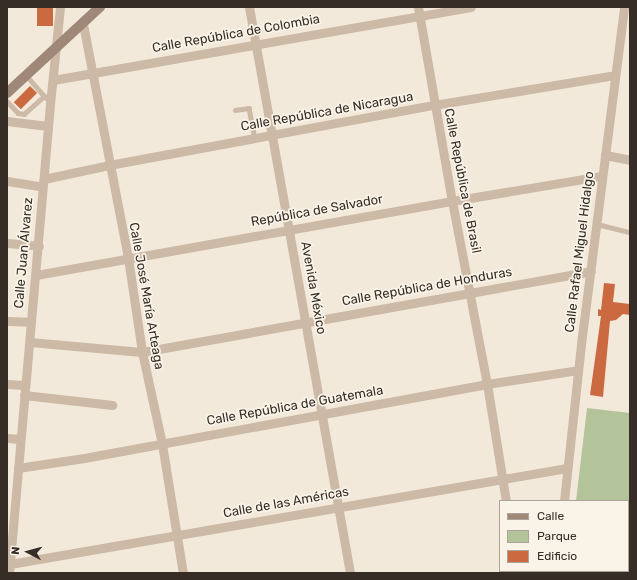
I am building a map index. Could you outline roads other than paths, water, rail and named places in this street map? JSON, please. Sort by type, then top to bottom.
[{"type":"main road","points":[[7,93],[100,7]]},
{"type":"street","name":"Calle Juan Álvarez","points":[[10,569],[10,514],[18,468],[39,246],[55,48],[60,7]]},
{"type":"street","name":"Avenida México","points":[[249,7],[350,573]]},
{"type":"street","name":"Calle República de Colombia","points":[[53,80],[256,44],[419,11],[471,7]]},
{"type":"street","name":"Calle Rafael Miguel Hidalgo","points":[[564,500],[578,370],[624,7]]},
{"type":"street","name":"Calle República de Brasil","points":[[419,11],[434,105],[487,384],[501,478],[506,500]]},
{"type":"street","name":"Calle José María Arteaga","points":[[83,24],[128,258],[142,352],[162,444],[183,573]]},
{"type":"street","name":"Calle República de Nicaragua","points":[[44,183],[109,165],[434,105],[615,75]]},
{"type":"street","points":[[7,121],[48,126]]},
{"type":"street","points":[[605,155],[630,160]]},
{"type":"street","name":"República de Salvador","points":[[36,275],[452,201],[602,176]]},
{"type":"street","points":[[7,181],[44,183]]},
{"type":"street","points":[[7,243],[39,246]]},
{"type":"street","name":"Calle República de Honduras","points":[[30,342],[142,352],[591,271]]},
{"type":"street","points":[[7,321],[31,322]]},
{"type":"street","name":"Calle República de Guatemala","points":[[18,468],[162,444],[487,384],[578,370]]},
{"type":"street","points":[[7,384],[25,385]]},
{"type":"street","points":[[24,395],[112,405]]},
{"type":"street","points":[[7,438],[20,440]]},
{"type":"street","name":"Calle de las Américas","points":[[10,569],[176,536],[501,478],[567,468]]},
{"type":"lane","points":[[26,75],[50,104]]},
{"type":"lane","points":[[7,101],[18,113],[24,114],[44,96]]},
{"type":"lane","points":[[235,110],[249,108],[255,139]]},
{"type":"lane","points":[[597,224],[630,232]]}]
